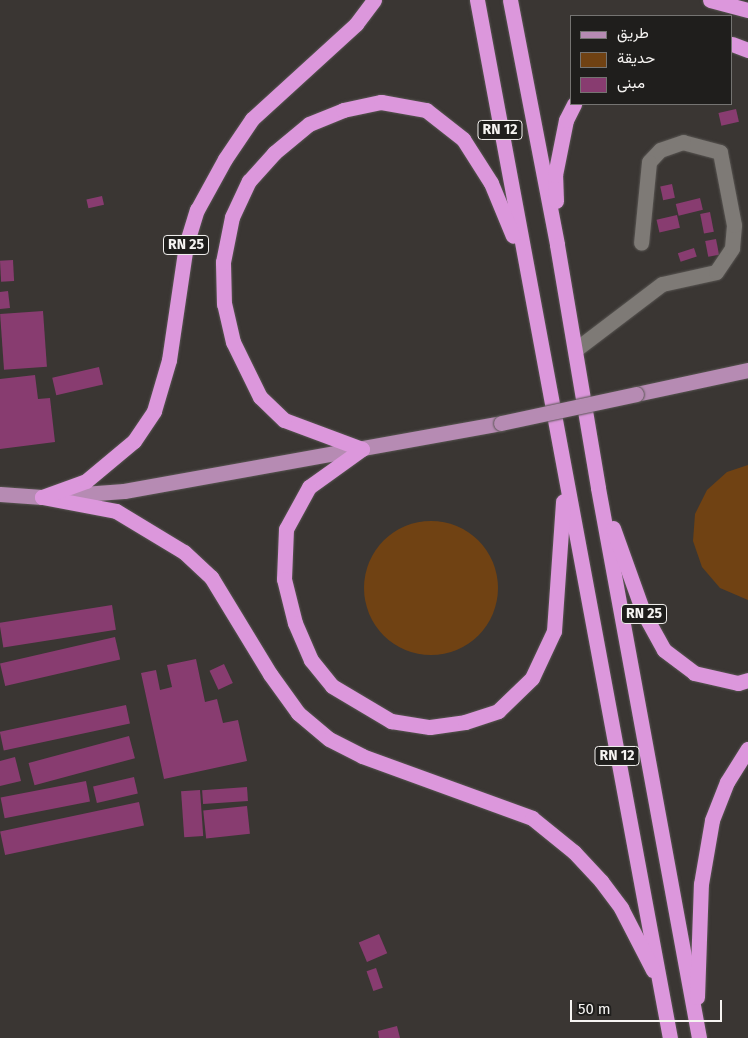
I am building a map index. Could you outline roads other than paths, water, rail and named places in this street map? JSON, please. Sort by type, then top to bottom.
[{"type":"highway","name":"RN 25","points":[[42,497],[86,481],[134,441],[154,411],[169,360],[186,244],[197,210],[224,159],[252,119],[356,24],[374,0]]},
{"type":"highway","name":"RN 12","points":[[477,0],[524,261],[670,1038]]},
{"type":"highway","name":"RN 12","points":[[510,0],[557,245],[598,488],[700,1038]]},
{"type":"highway","points":[[710,0],[748,10]]},
{"type":"highway","points":[[733,44],[748,50]]},
{"type":"highway","points":[[362,449],[284,420],[260,397],[232,342],[224,304],[223,262],[232,217],[249,182],[274,153],[309,124],[343,110],[380,102],[426,110],[463,139],[491,183],[524,261]]},
{"type":"highway","points":[[557,245],[555,175],[566,120],[574,105]]},
{"type":"highway","points":[[362,449],[310,487],[286,530],[284,580],[294,623],[311,660],[332,686],[391,722],[430,727],[465,722],[498,711],[532,678],[554,631],[560,572],[564,474]]},
{"type":"highway","name":"RN 25","points":[[598,488],[643,612],[664,650],[694,673],[738,682],[748,680]]},
{"type":"highway","points":[[42,497],[116,511],[184,552],[211,577],[270,674],[298,713],[329,739],[362,756],[532,818],[574,852],[601,881],[621,908],[661,986]]},
{"type":"highway","points":[[696,1016],[701,956],[701,884],[712,820],[727,782],[748,749]]},
{"type":"main road","points":[[0,494],[42,497],[124,491],[501,423],[748,370]]},
{"type":"lane","points":[[575,350],[662,284],[716,272],[732,248],[734,224],[720,152],[683,142],[660,150],[649,162],[641,243]]}]
